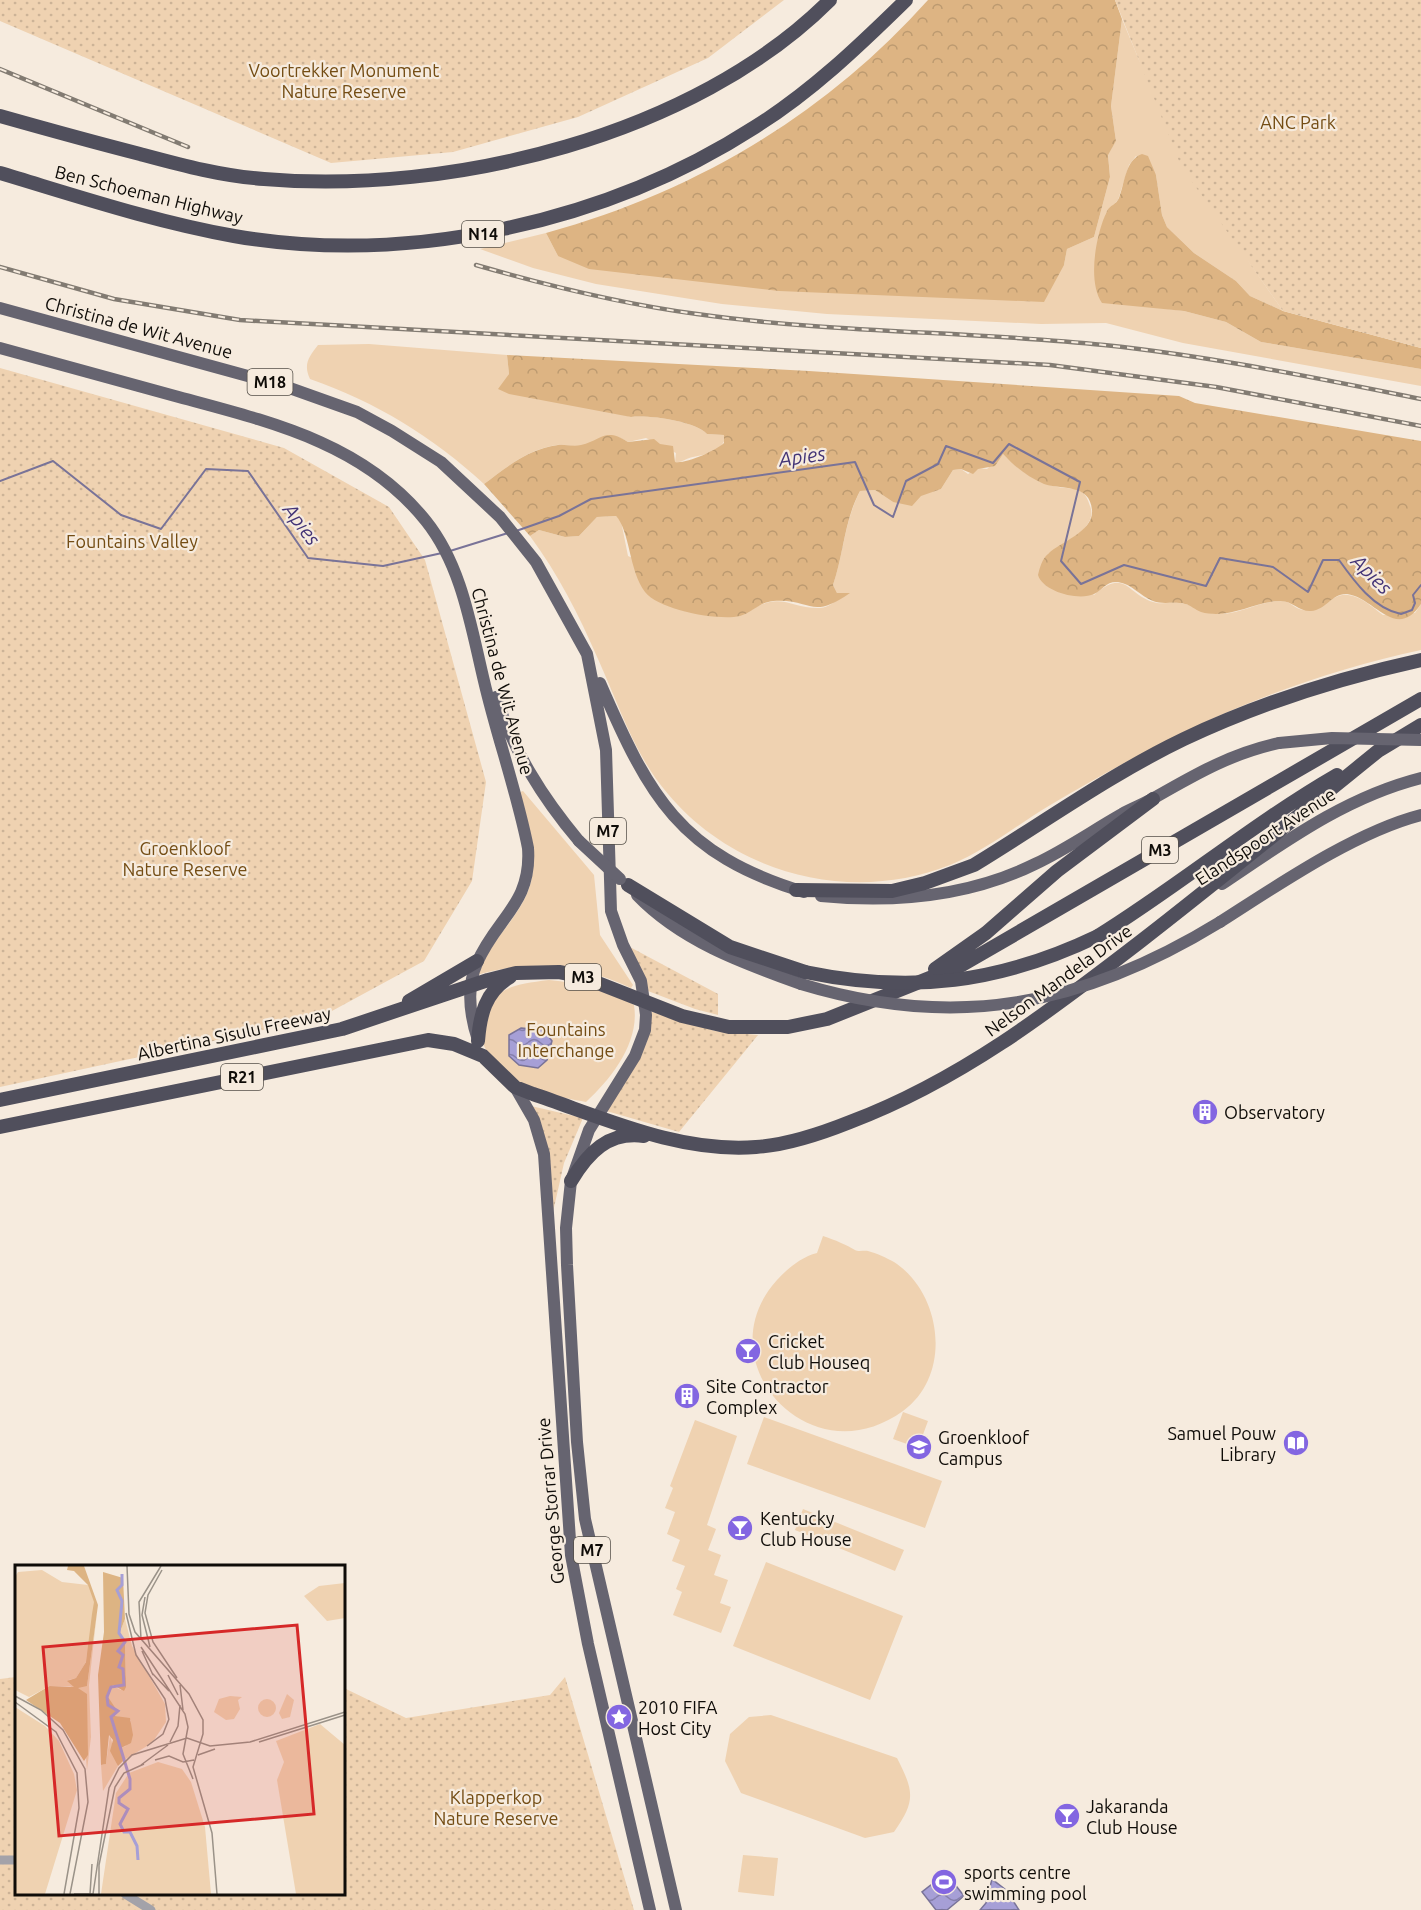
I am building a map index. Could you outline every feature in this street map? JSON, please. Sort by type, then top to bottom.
[{"type":"highway","name":"Ben Schoeman Highway","points":[[0,116],[191,167],[231,175],[303,182],[414,178],[538,155],[587,141],[646,117],[710,87],[789,35],[830,0]]},
{"type":"highway","name":"Ben Schoeman Highway","points":[[0,173],[142,214],[234,236],[368,245],[444,240],[487,233],[534,222],[594,203],[650,182],[708,154],[754,128],[792,101],[831,70],[906,0]]},
{"type":"highway","points":[[796,890],[892,891],[950,875],[974,865],[1121,774],[1183,740],[1302,690],[1421,660]]},
{"type":"highway","name":"M3","points":[[472,986],[516,974],[559,972],[580,976],[711,1024],[760,1028],[814,1022],[895,994],[962,965],[1421,699]]},
{"type":"highway","name":"Nelson Mandela Drive","points":[[596,1116],[667,1139],[720,1147],[764,1146],[812,1136],[872,1114],[948,1077],[1038,1022],[1378,751],[1421,725]]},
{"type":"highway","points":[[624,882],[696,929],[730,947],[803,978],[894,984],[948,982],[1011,970],[1059,955],[1098,936],[1152,903],[1318,786],[1378,751]]},
{"type":"highway","points":[[895,994],[946,963],[986,933],[1057,871],[1153,799]]},
{"type":"highway","points":[[390,1014],[477,961]]},
{"type":"highway","points":[[478,1041],[480,1018],[487,999],[495,988],[516,974]]},
{"type":"highway","name":"Albertina Sisulu Freeway","points":[[0,1100],[342,1029],[472,986]]},
{"type":"highway","name":"R21","points":[[0,1127],[415,1041],[442,1041],[483,1056]]},
{"type":"highway","name":"M7","points":[[483,1056],[515,1087]]},
{"type":"highway","points":[[515,1087],[596,1116]]},
{"type":"highway","points":[[571,1182],[591,1152],[609,1141],[626,1135],[667,1139]]},
{"type":"main road","name":"Christina de Wit Avenue","points":[[3,309],[284,386],[357,412],[441,462],[500,517],[536,562],[587,654],[606,750],[607,856],[611,911],[623,945],[641,981],[646,1002]]},
{"type":"main road","name":"Christina de Wit Avenue","points":[[0,348],[275,424],[332,445],[371,469],[394,487],[427,522],[457,580],[481,657],[484,680],[528,848],[528,870],[524,887],[511,913],[477,961],[472,986]]},
{"type":"main road","points":[[587,654],[634,756],[674,819],[693,836],[731,863],[764,879],[818,895],[883,900],[924,897],[972,887],[1034,865],[1215,763],[1250,750],[1279,743],[1332,738],[1421,740]]},
{"type":"main road","points":[[481,657],[502,715],[526,768],[547,800],[579,841],[624,882]]},
{"type":"main road","name":"Elandspoort Avenue","points":[[1167,921],[1342,807],[1378,790],[1421,778]]},
{"type":"main road","points":[[803,978],[842,997],[884,1004],[960,1008],[1006,1005],[1102,982],[1142,966],[1363,837],[1421,815]]},
{"type":"main road","name":"M7","points":[[472,986],[471,1012],[483,1056]]},
{"type":"main road","name":"M7","points":[[596,1116],[636,1056],[645,1030],[646,1002]]},
{"type":"main road","name":"George Storrar Drive","points":[[515,1087],[534,1120],[544,1154],[567,1519],[576,1588],[650,1910]]},
{"type":"main road","name":"George Storrar Drive","points":[[596,1116],[582,1145],[571,1182],[566,1228],[577,1442],[585,1520],[676,1910]]},
{"type":"street","points":[[128,1895],[151,1910]]},
{"type":"green space","name":"Voortrekker Monument Nature Reserve","points":[[0,0],[784,0],[708,58],[578,117],[453,152],[331,163],[0,21]]},
{"type":"green space","points":[[928,0],[1115,0],[1122,19],[1111,106],[1116,141],[1108,155],[1110,177],[1094,237],[1067,249],[1064,265],[1044,302],[779,291],[589,269],[558,256],[546,233],[601,216],[654,195],[705,172],[754,144],[801,113],[846,79]]},
{"type":"green space","name":"ANC Park","points":[[1115,0],[1421,0],[1421,348],[1283,311],[1181,166]]},
{"type":"green space","points":[[1122,19],[1139,60],[1249,262],[1283,311],[1250,296],[1236,281],[1194,253],[1167,227],[1162,215],[1156,175],[1136,156],[1129,165],[1118,200],[1106,213],[1098,241],[1095,267],[1135,305],[1184,311],[1226,322],[1261,342],[1421,369],[1421,386],[1183,343],[1106,323],[1041,324],[827,314],[722,304],[596,284],[533,268],[480,249],[546,233],[558,256],[1064,265],[1067,249],[1094,237],[1110,177],[1108,154],[1116,141],[1111,106]]},
{"type":"green space","points":[[1142,154],[1148,156],[1156,175],[1162,215],[1167,227],[1194,253],[1236,281],[1250,296],[1283,311],[1421,348],[1421,369],[1261,342],[1226,322],[1184,311],[1102,303],[1097,294],[1094,270],[1099,232],[1107,211],[1119,198],[1132,161]]},
{"type":"green space","points":[[369,344],[507,355],[509,374],[506,381],[631,417],[660,418],[682,422],[701,429],[707,434],[724,435],[725,439],[719,448],[712,452],[677,462],[675,462],[676,453],[646,438],[628,442],[610,436],[581,446],[546,447],[510,465],[484,484],[445,451],[403,422],[358,398],[310,379],[307,369],[308,361],[318,345]]},
{"type":"green space","points":[[507,355],[809,371],[1179,396],[1195,403],[1421,441],[1421,604],[1412,615],[1403,619],[1385,614],[1357,597],[1347,594],[1337,596],[1321,608],[1311,611],[1281,601],[1222,614],[1212,614],[1201,612],[1185,604],[1153,601],[1128,585],[1118,582],[1110,583],[1087,596],[1062,594],[1047,586],[1038,575],[1048,554],[1088,524],[1092,510],[1090,501],[1080,491],[1044,484],[1017,467],[1003,454],[995,466],[978,469],[973,474],[961,469],[953,470],[941,489],[921,496],[912,506],[893,502],[875,490],[860,491],[847,525],[833,585],[837,593],[850,593],[827,606],[818,607],[796,602],[773,601],[764,603],[744,615],[730,617],[675,609],[645,592],[636,573],[621,523],[616,516],[597,517],[579,536],[565,537],[539,530],[530,536],[484,484],[518,460],[547,447],[581,445],[609,435],[628,442],[654,439],[660,444],[673,446],[675,462],[680,462],[700,456],[720,446],[724,443],[724,435],[707,434],[701,429],[682,422],[631,417],[509,394],[498,389],[509,374]]},
{"type":"green space","points":[[0,368],[284,448],[389,507],[425,560],[486,782],[472,881],[424,961],[319,1018],[0,1087]]},
{"type":"green space","points":[[1003,454],[1014,465],[1035,479],[1061,488],[1077,490],[1086,497],[1091,514],[1085,528],[1048,554],[1094,595],[1114,583],[1121,583],[1147,600],[1157,603],[1182,603],[1218,614],[1282,601],[1300,609],[1310,610],[1342,595],[1358,598],[1383,615],[1415,613],[1421,604],[1421,650],[1355,666],[1290,687],[1196,726],[1094,780],[990,844],[950,865],[913,876],[874,882],[836,881],[798,874],[761,862],[727,845],[696,822],[668,794],[636,746],[576,611],[550,565],[530,536],[539,530],[565,537],[579,536],[597,517],[616,516],[621,521],[628,556],[752,610],[778,601],[810,608],[824,608],[849,593],[837,593],[833,585],[847,526],[860,491],[875,490],[893,502],[941,489],[953,470],[961,469],[968,474],[978,468],[987,469]]},
{"type":"green space","points":[[523,791],[594,875],[600,935],[633,985],[631,988],[592,973],[553,966],[514,967],[474,976],[481,962],[518,910],[531,882],[533,866],[531,848],[517,793]]},
{"type":"green space","points":[[628,946],[718,994],[718,1015],[648,991]]},
{"type":"green space","name":"Fountains Interchange","points":[[549,980],[593,988],[634,1005],[635,1019],[628,1046],[614,1071],[586,1102],[551,1095],[517,1082],[495,1065],[481,1040],[488,1010],[500,994],[508,988]]},
{"type":"green space","points":[[649,1011],[715,1031],[758,1035],[679,1132],[603,1110],[647,1042]]},
{"type":"green space","points":[[531,1106],[583,1118],[564,1163],[553,1212],[547,1145]]},
{"type":"green space","points":[[823,1236],[856,1251],[871,1252],[894,1262],[910,1276],[923,1293],[931,1313],[935,1335],[935,1356],[929,1377],[919,1396],[903,1411],[868,1428],[833,1430],[803,1421],[777,1401],[760,1375],[753,1344],[758,1311],[777,1280],[785,1272],[805,1257],[817,1253]]},
{"type":"green space","points":[[903,1412],[928,1421],[918,1448],[893,1439]]},
{"type":"green space","points":[[764,1417],[942,1481],[925,1528],[747,1464]]},
{"type":"green space","points":[[695,1420],[737,1436],[707,1525],[716,1529],[708,1550],[721,1555],[714,1575],[728,1580],[720,1603],[731,1607],[721,1633],[673,1615],[682,1592],[676,1589],[685,1566],[672,1561],[680,1540],[667,1534],[675,1512],[665,1508],[673,1488],[670,1486]]},
{"type":"green space","points":[[803,1509],[904,1550],[895,1571],[795,1530]]},
{"type":"green space","points":[[766,1562],[903,1616],[870,1700],[733,1646]]},
{"type":"green space","name":"Klapperkop Nature Reserve","points":[[15,1677],[15,1895],[345,1895],[345,1688],[406,1718],[550,1695],[565,1677],[634,1910],[0,1910],[0,1679]]},
{"type":"green space","points":[[771,1715],[897,1758],[907,1779],[910,1796],[906,1812],[894,1832],[865,1838],[741,1793],[725,1761],[730,1734],[749,1717]]},
{"type":"green space","points":[[743,1855],[778,1858],[774,1896],[738,1892]]},
{"type":"water","points":[[521,1028],[544,1030],[552,1041],[547,1060],[538,1068],[519,1065],[509,1056],[509,1035]]},
{"type":"water","name":"sports centre swimming pool","points":[[946,1873],[964,1896],[947,1910],[936,1910],[922,1892]]},
{"type":"water","points":[[992,1879],[1006,1890],[1019,1910],[980,1910],[986,1903]]},
{"type":"waterway","name":"Apies","points":[[516,531],[559,516],[591,499],[855,462],[874,505],[893,517],[906,481],[938,464],[946,446],[993,463],[1009,444],[1080,482],[1061,561],[1081,584],[1124,565],[1206,586],[1220,558],[1273,567],[1308,592],[1323,560],[1339,560],[1373,600],[1401,614],[1412,610],[1415,603],[1413,595],[1421,585]]},
{"type":"waterway","name":"Apies","points":[[0,481],[53,461],[121,515],[161,529],[206,469],[248,471],[308,558],[383,566],[442,553]]},
{"type":"waterway","name":"Apies","points":[[450,551],[508,533]]},
{"type":"railway","points":[[0,69],[188,147]]},
{"type":"railway","points":[[476,265],[586,294],[697,314],[798,325],[1104,345],[1263,368],[1421,399]]},
{"type":"railway","points":[[0,267],[114,299],[240,320],[1050,365],[1216,387],[1421,426]]},
{"type":"place","name":"Observatory","points":[[1205,1112]]},
{"type":"place","name":"Cricket Club Houseq","points":[[748,1351]]},
{"type":"place","name":"Site Contractor Complex","points":[[687,1396]]},
{"type":"place","name":"Samuel Pouw Library","points":[[1296,1443]]},
{"type":"place","name":"Groenkloof Campus","points":[[919,1447]]},
{"type":"place","name":"Kentucky Club House","points":[[740,1528]]},
{"type":"place","name":"2010 FIFA Host City","points":[[619,1717]]},
{"type":"place","name":"Jakaranda Club House","points":[[1067,1816]]},
{"type":"place","name":"sports centre swimming pool","points":[[944,1882]]},
{"type":"park label","name":"Fountains Valley","points":[[132,541]]},
{"type":"park label","name":"Groenkloof Nature Reserve","points":[[185,858]]}]
